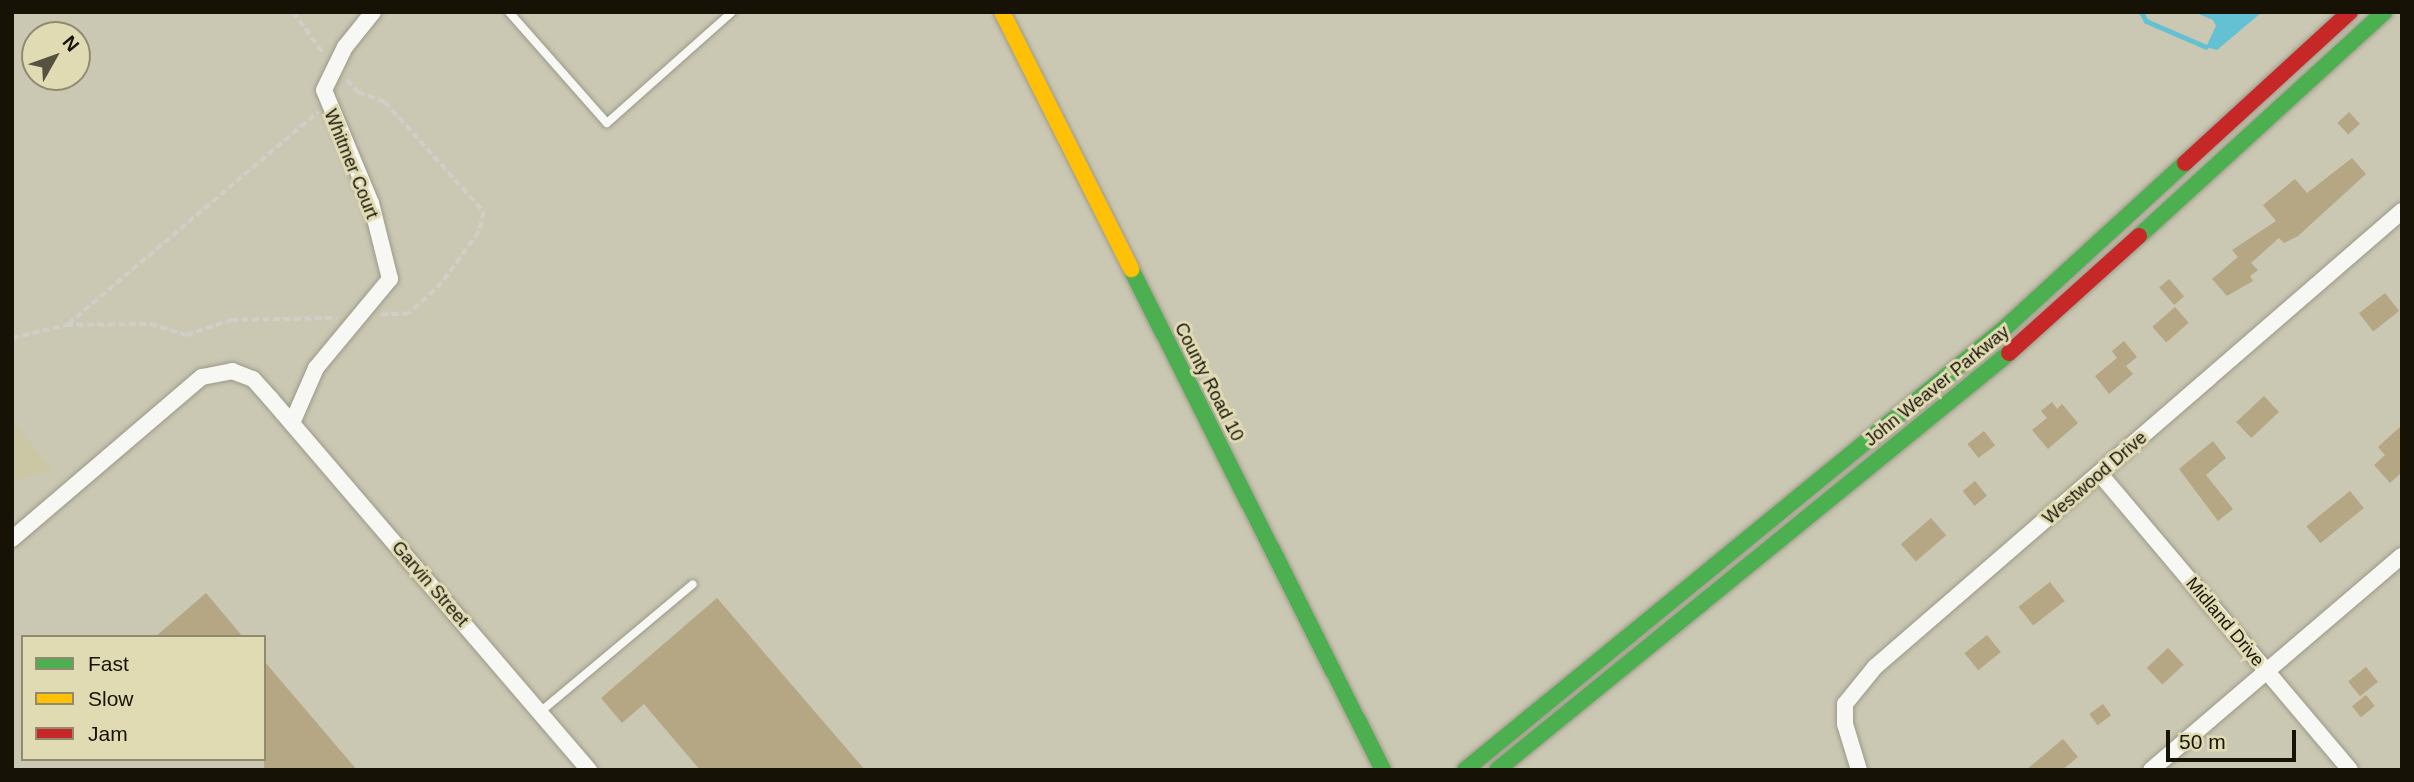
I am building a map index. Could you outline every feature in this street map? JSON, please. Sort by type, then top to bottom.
[{"type":"main road","name":"County Road 10","points":[[1002,12],[1383,770]]},
{"type":"main road","name":"John Weaver Parkway","points":[[1465,770],[2006,327],[2350,12]]},
{"type":"main road","name":"John Weaver Parkway","points":[[1497,770],[2020,344],[2384,12]]},
{"type":"street","name":"Whitmer Court","points":[[292,423],[316,368],[390,279],[371,203],[327,105],[324,90],[345,47],[373,12]]},
{"type":"street","name":"Westwood Drive","points":[[1859,770],[1844,724],[1845,704],[1856,686],[2402,211]]},
{"type":"street","name":"Garvin Street","points":[[12,539],[202,377],[232,370],[253,379],[271,399],[589,770]]},
{"type":"street","name":"Midland Drive","points":[[2101,474],[2350,770]]},
{"type":"street","points":[[2151,770],[2402,556]]},
{"type":"lane","points":[[509,12],[607,123],[732,12]]},
{"type":"lane","points":[[540,712],[693,584]]},
{"type":"path","points":[[12,338],[66,326],[150,324],[186,335],[230,320],[409,314],[442,283],[479,232],[484,212],[384,102],[350,84],[336,70],[293,12]]},
{"type":"path","points":[[66,326],[350,84]]},
{"type":"shaded area","points":[[12,421],[53,470],[12,481]]},
{"type":"water","points":[[2194,12],[2262,12],[2217,50],[2206,47],[2216,26],[2213,20]]},
{"type":"building","points":[[2349,112],[2360,124],[2348,135],[2337,123]]},
{"type":"building","points":[[2352,158],[2366,174],[2298,236],[2284,243],[2279,238],[2251,263],[2258,270],[2250,276],[2253,281],[2227,296],[2212,279],[2238,257],[2232,250],[2276,221],[2263,205],[2295,179],[2307,193]]},
{"type":"building","points":[[2169,279],[2184,296],[2174,305],[2159,288]]},
{"type":"building","points":[[2385,293],[2399,311],[2373,331],[2359,313]]},
{"type":"building","points":[[2175,307],[2189,323],[2166,343],[2152,327]]},
{"type":"building","points":[[2124,341],[2137,357],[2126,366],[2133,374],[2109,394],[2095,376],[2117,358],[2112,351]]},
{"type":"building","points":[[2264,396],[2279,412],[2251,438],[2236,422]]},
{"type":"building","points":[[2052,402],[2057,409],[2062,404],[2078,423],[2048,449],[2032,430],[2047,418],[2041,411]]},
{"type":"building","points":[[2402,425],[2402,472],[2390,483],[2374,465],[2385,455],[2378,447]]},
{"type":"building","points":[[1984,431],[1995,445],[1979,458],[1967,444]]},
{"type":"building","points":[[2213,441],[2226,458],[2206,475],[2233,509],[2218,521],[2179,469]]},
{"type":"building","points":[[1975,481],[1987,496],[1975,506],[1963,491]]},
{"type":"building","points":[[2350,491],[2364,508],[2320,543],[2306,526]]},
{"type":"building","points":[[1931,518],[1946,535],[1916,562],[1901,544]]},
{"type":"building","points":[[2050,582],[2065,601],[2033,626],[2018,607]]},
{"type":"building","points":[[206,593],[241,635],[157,635]]},
{"type":"building","points":[[717,598],[865,770],[700,770],[644,704],[622,723],[601,698]]},
{"type":"building","points":[[1987,635],[2001,652],[1978,670],[1964,653]]},
{"type":"building","points":[[2168,648],[2184,665],[2162,685],[2147,668]]},
{"type":"building","points":[[266,663],[357,770],[264,770],[266,761]]},
{"type":"building","points":[[2366,667],[2378,682],[2360,696],[2348,681]]},
{"type":"building","points":[[2366,695],[2375,706],[2361,717],[2352,706]]},
{"type":"building","points":[[2103,704],[2111,715],[2097,725],[2089,714]]},
{"type":"building","points":[[2063,739],[2078,757],[2062,770],[2026,770]]},
{"type":"waterway","points":[[2141,12],[2146,21],[2206,47]]},
{"type":"traffic: fast","points":[[2139,236],[2384,12]]},
{"type":"traffic: fast","points":[[1465,770],[2006,327],[2185,163]]},
{"type":"traffic: fast","points":[[1131,269],[1383,770]]},
{"type":"traffic: fast","points":[[1497,770],[2009,353]]},
{"type":"traffic: slow","points":[[1002,12],[1131,269]]},
{"type":"traffic: jam","points":[[2185,163],[2350,12]]},
{"type":"traffic: jam","points":[[2009,353],[2139,236]]}]
